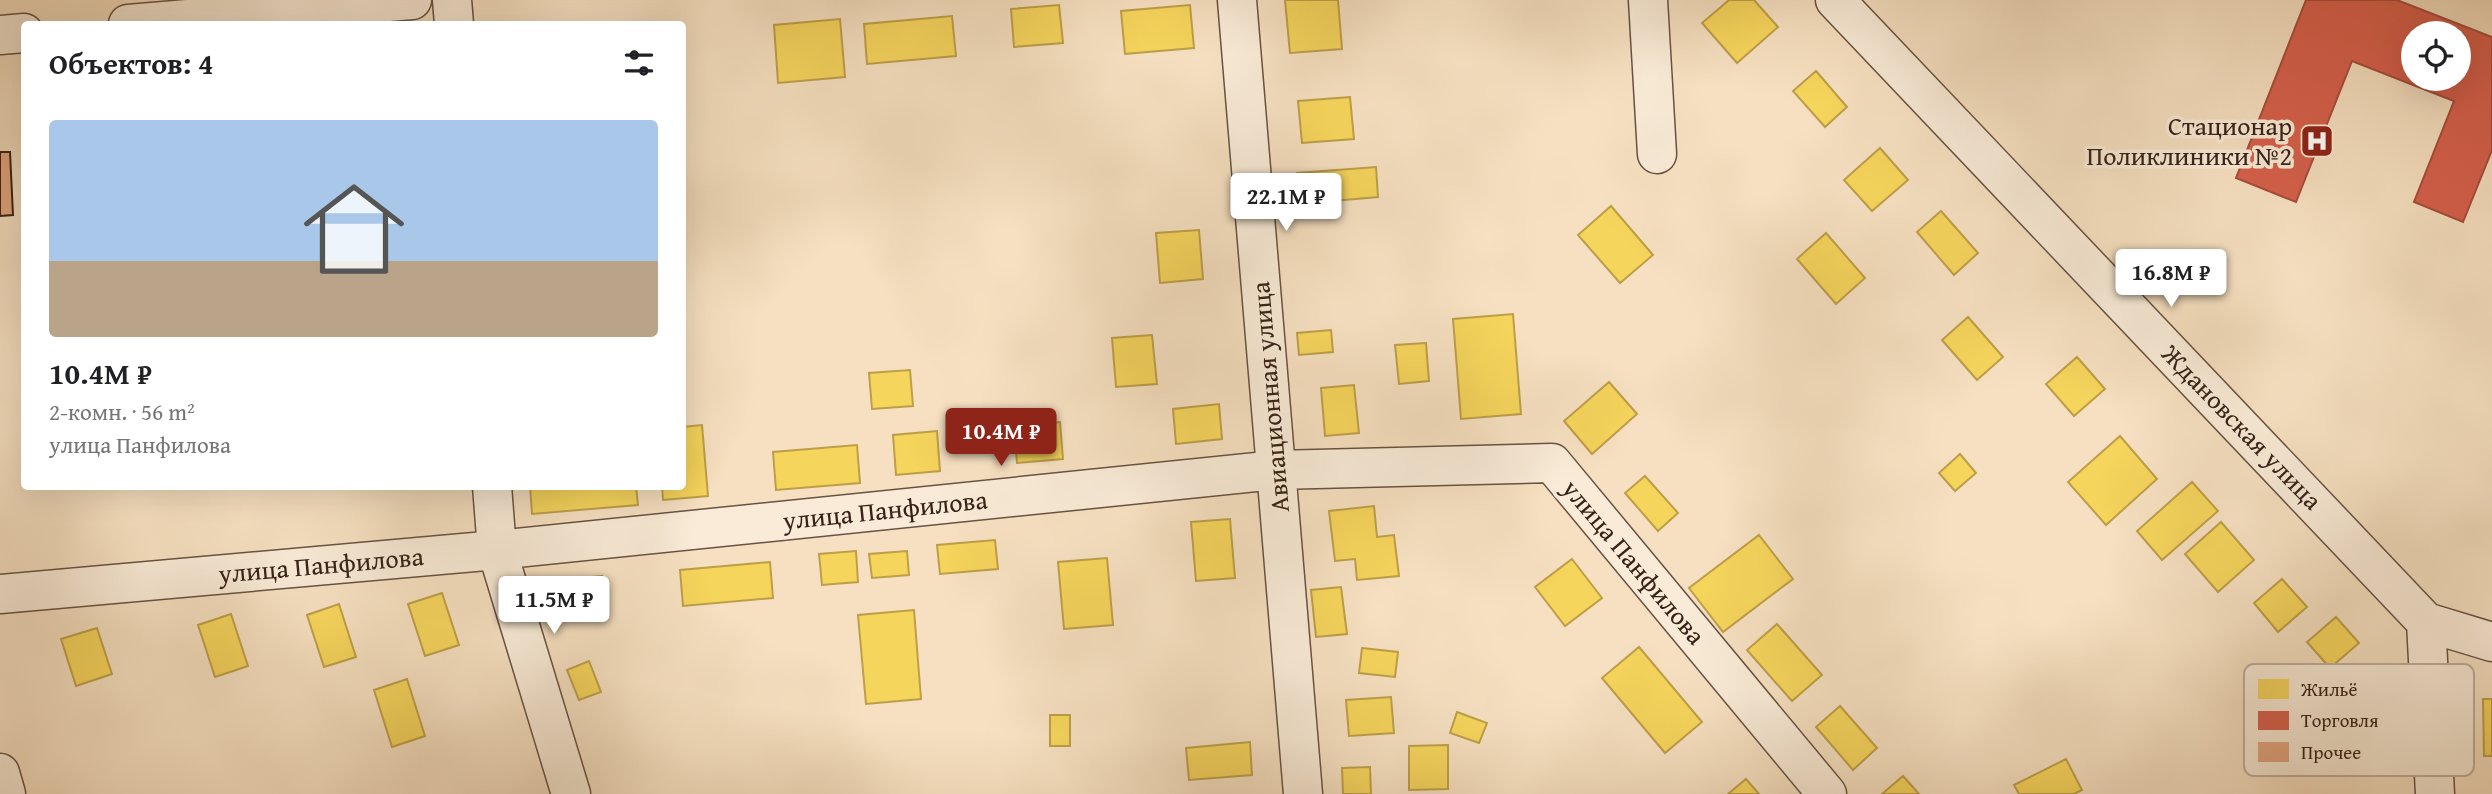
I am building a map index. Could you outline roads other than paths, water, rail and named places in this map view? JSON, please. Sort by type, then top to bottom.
[{"type":"street","points":[[164,21],[412,0]]},
{"type":"street","points":[[452,0],[454,21]]},
{"type":"street","name":"Авиационная улица","points":[[1237,0],[1303,794]]},
{"type":"street","points":[[1648,0],[1657,154]]},
{"type":"street","name":"Ждановская улица","points":[[1835,0],[2426,622],[2492,642]]},
{"type":"street","points":[[0,36],[21,33]]},
{"type":"street","name":"улица Панфилова","points":[[0,594],[497,550],[1276,470],[1552,463],[1827,794]]},
{"type":"street","points":[[492,490],[497,550],[571,794]]},
{"type":"street","points":[[2426,622],[2428,664]]},
{"type":"street","points":[[0,773],[6,794]]},
{"type":"street","points":[[2434,776],[2435,794]]},
{"type":"place","name":"Стационар Поликлиники №2","points":[[2317,141]]}]
